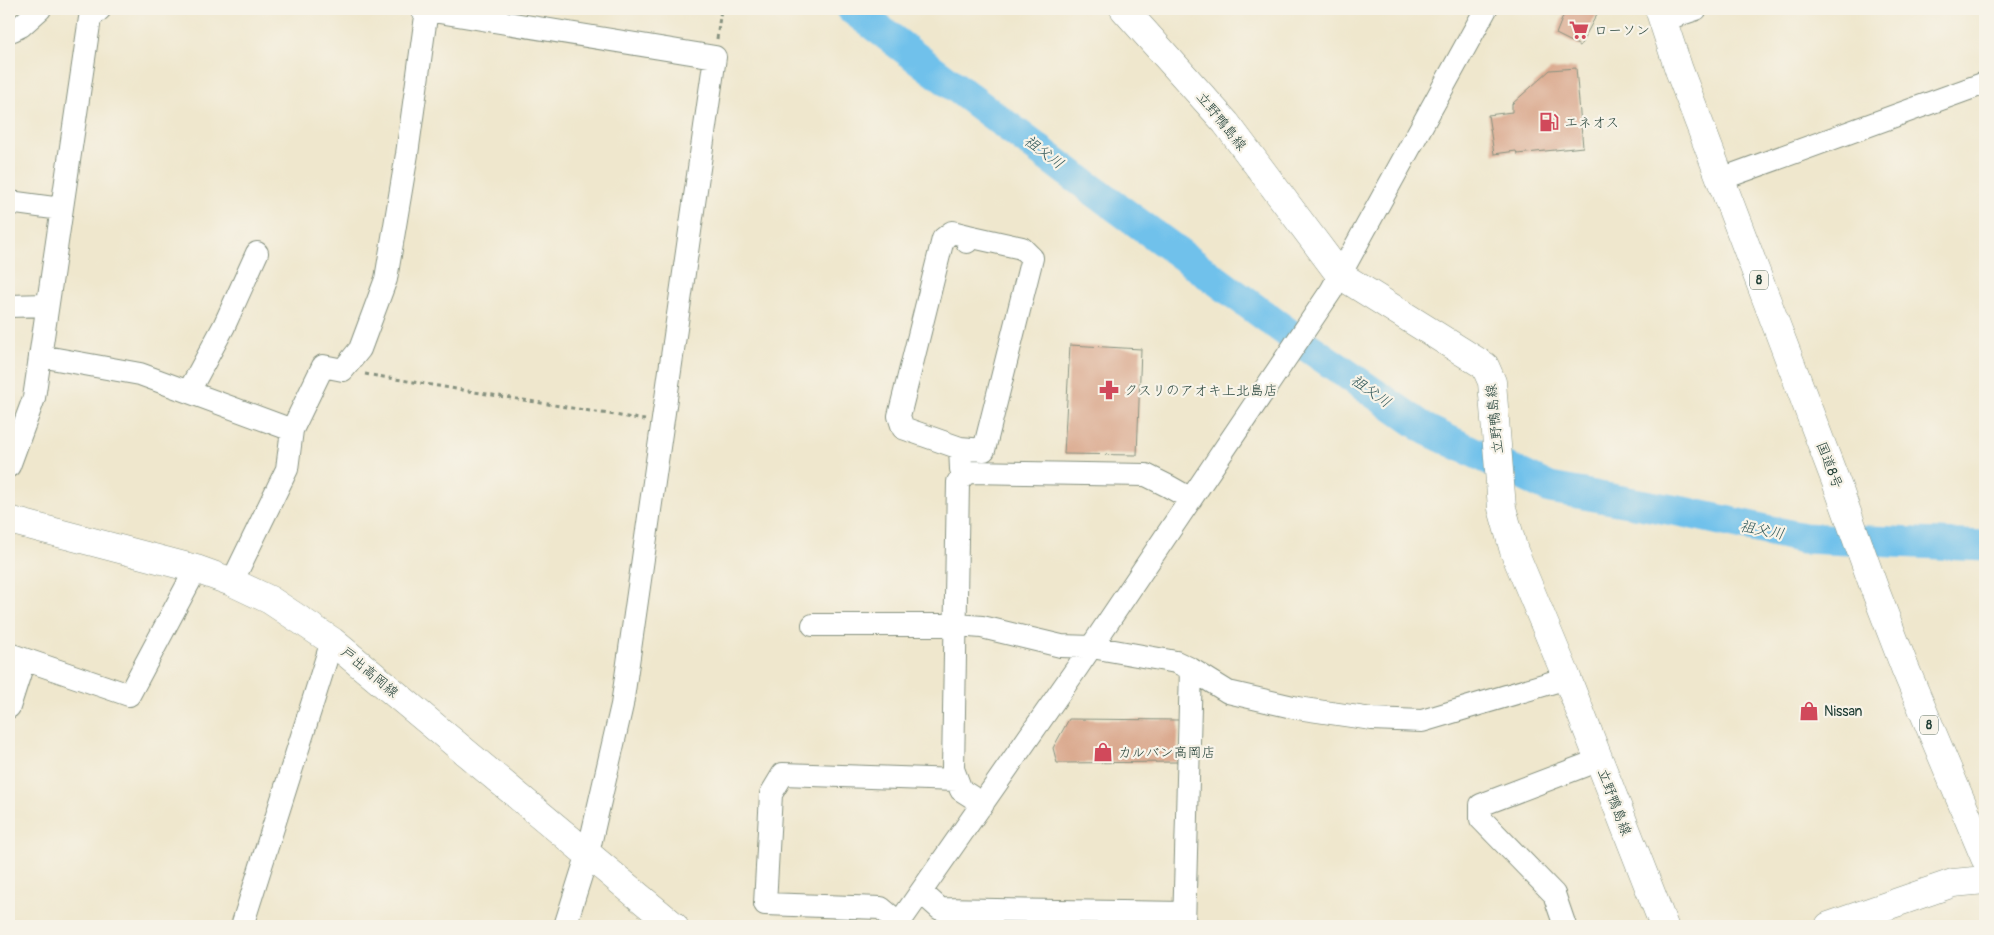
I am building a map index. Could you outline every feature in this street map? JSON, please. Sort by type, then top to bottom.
[{"type":"main road","name":"立野鴨島線","points":[[1124,9],[1226,123],[1335,283],[1485,366],[1492,382],[1502,508],[1514,552],[1567,678],[1664,926]]},
{"type":"main road","name":"国道8号","points":[[1658,13],[1905,668],[1985,858]]},
{"type":"main road","name":"戸出高岡線","points":[[9,520],[196,569],[232,582],[270,600],[332,642],[674,926]]},
{"type":"main road","points":[[1830,926],[1953,883],[1985,880]]},
{"type":"street","points":[[9,28],[13,30],[21,26],[40,9]]},
{"type":"street","points":[[9,466],[34,398],[90,18],[100,9]]},
{"type":"street","points":[[232,582],[286,469],[292,430],[323,366],[342,370],[360,349],[386,279],[407,154],[425,9],[715,57],[622,705],[588,853],[565,926]]},
{"type":"street","points":[[957,780],[830,769],[783,774],[771,794],[765,904],[881,908],[898,925],[1092,647],[1335,283],[1486,9]]},
{"type":"street","points":[[1658,13],[1696,9]]},
{"type":"street","points":[[1721,179],[1985,82]]},
{"type":"street","points":[[9,202],[61,209]]},
{"type":"street","points":[[952,232],[968,239],[1022,248],[1032,258],[984,450],[960,448],[903,428],[899,416],[943,239],[952,232]]},
{"type":"street","points":[[189,392],[224,326],[258,253]]},
{"type":"street","points":[[9,306],[47,305]]},
{"type":"street","points":[[40,356],[140,374],[292,430]]},
{"type":"street","points":[[960,448],[961,469],[964,475]]},
{"type":"street","points":[[983,804],[961,790],[953,769],[958,482],[964,475],[970,472],[1146,475],[1191,499]]},
{"type":"street","points":[[9,707],[17,657],[129,694],[196,569]]},
{"type":"street","points":[[827,628],[957,625],[982,627],[1061,646],[1092,647],[1176,662],[1228,692],[1297,708],[1372,719],[1422,721],[1567,678]]},
{"type":"street","points":[[242,926],[332,642]]},
{"type":"street","points":[[921,892],[940,910],[1184,920],[1191,669]]},
{"type":"street","points":[[1566,926],[1554,894],[1481,819],[1481,805],[1599,760]]},
{"type":"path","points":[[715,57],[721,9]]},
{"type":"path","points":[[342,370],[662,423]]},
{"type":"building","points":[[1566,9],[1587,9],[1597,14],[1580,46],[1556,34]]},
{"type":"building","points":[[1576,68],[1583,147],[1517,154],[1516,151],[1494,154],[1488,115],[1512,112],[1512,104],[1550,70]]},
{"type":"building","points":[[1070,345],[1141,349],[1137,455],[1064,454]]},
{"type":"building","points":[[1069,719],[1179,720],[1177,762],[1057,763],[1053,748]]},
{"type":"waterway","name":"祖父川","points":[[852,9],[1067,171],[1295,338],[1427,430],[1550,488],[1684,512],[1803,538],[1985,546]]},
{"type":"place","name":"ローソン","points":[[1579,30]]},
{"type":"place","name":"エネオス","points":[[1549,122]]},
{"type":"place","name":"クスリのアオキ上北島店","points":[[1109,390]]},
{"type":"place","name":"Nissan","points":[[1809,711]]},
{"type":"place","name":"カルバン高岡店","points":[[1103,752]]}]
